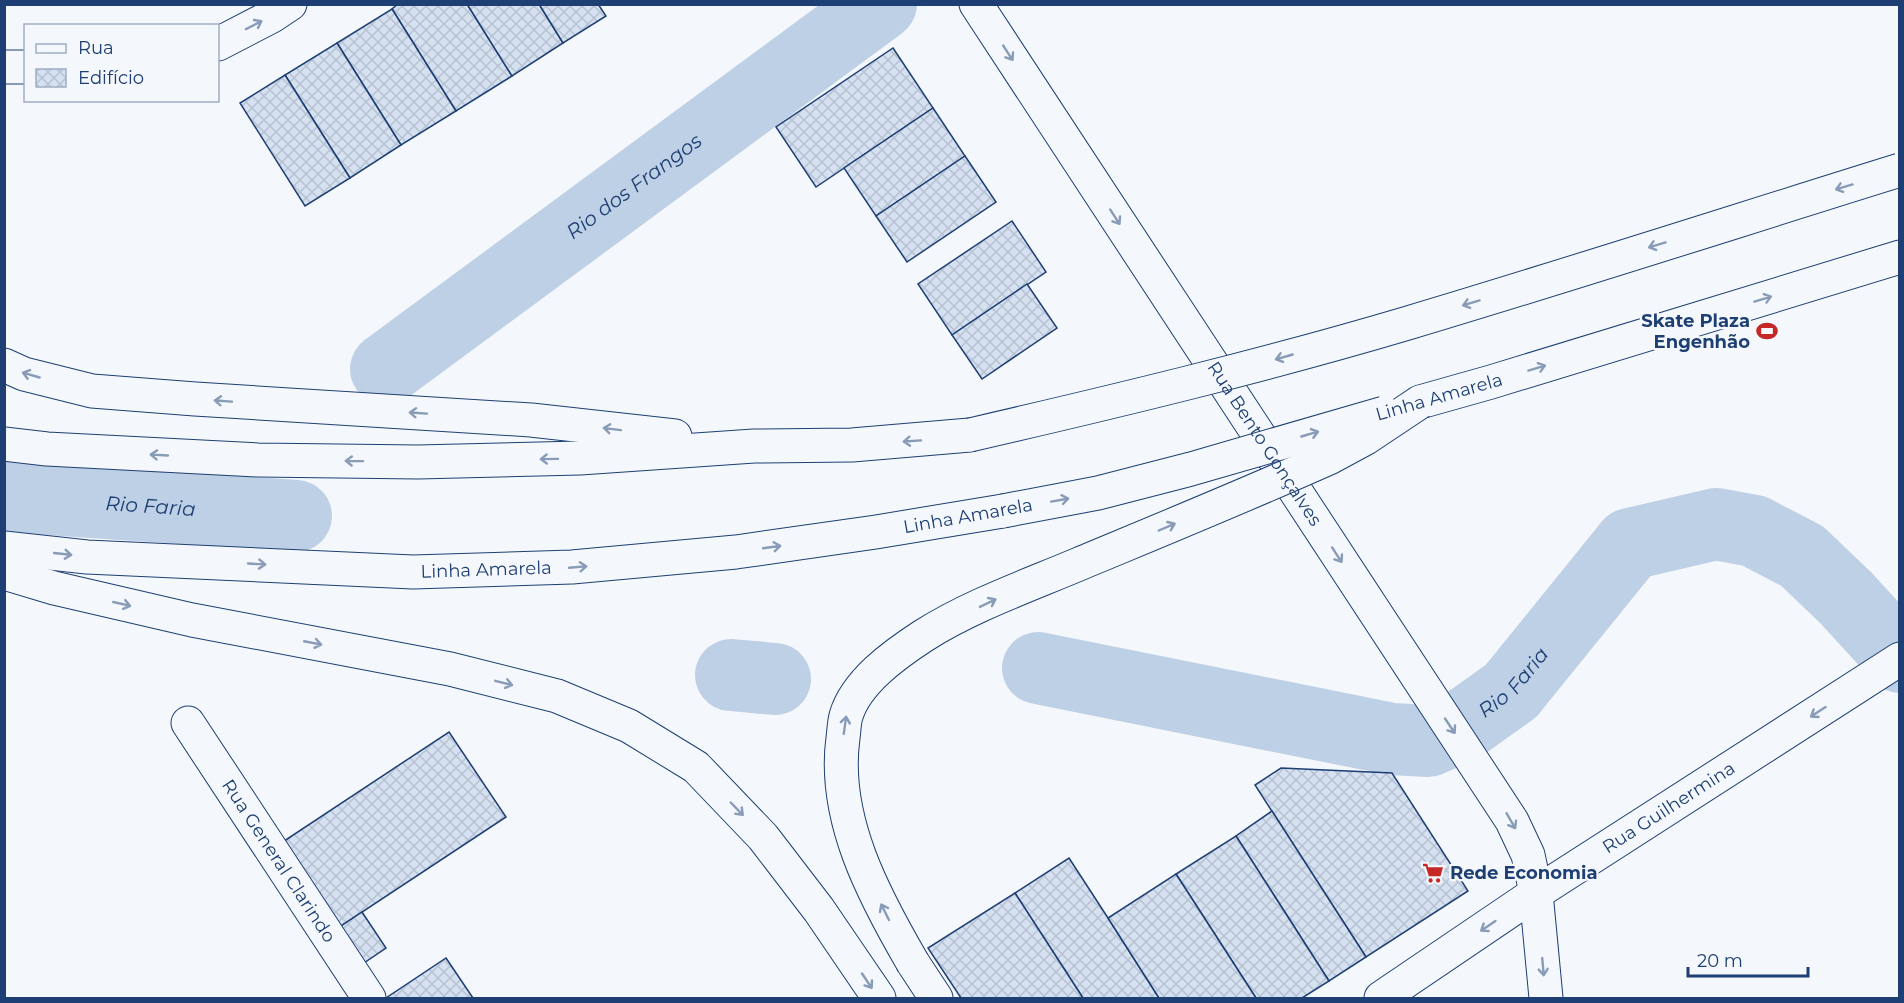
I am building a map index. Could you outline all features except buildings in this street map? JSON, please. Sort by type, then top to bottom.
[{"type":"main road","points":[[219,43],[290,4]]},
{"type":"main road","name":"Rua Bento Gonçalves","points":[[976,4],[1512,821],[1528,855],[1536,893],[1546,999]]},
{"type":"main road","points":[[4,67],[24,67]]},
{"type":"main road","points":[[4,444],[47,449],[258,460],[417,462],[580,458],[754,446],[852,445],[970,435],[1134,397],[1406,323],[1899,170]]},
{"type":"main road","name":"Linha Amarela","points":[[4,548],[87,557],[413,572],[572,567],[736,552],[1003,511],[1098,493],[1191,470],[1491,382],[1899,257]]},
{"type":"main road","points":[[4,365],[24,374],[92,391],[531,420],[754,446]]},
{"type":"main road","points":[[936,999],[892,927],[862,864],[845,808],[840,759],[846,715],[863,683],[884,664],[924,636],[992,600],[1329,459],[1366,438],[1420,402]]},
{"type":"main road","points":[[4,573],[54,588],[192,620],[450,669],[557,696],[629,726],[696,767],[764,837],[819,910],[879,999]]},
{"type":"main road","name":"Rua Guilhermina","points":[[1381,999],[1536,893],[1899,659]]},
{"type":"main road","name":"Rua General Clarindo","points":[[188,723],[369,999]]},
{"type":"waterway","name":"Rio dos Frangos","points":[[386,369],[881,4]]},
{"type":"waterway","name":"Rio Faria","points":[[4,496],[296,516]]},
{"type":"waterway","name":"Rio Faria","points":[[1038,668],[1392,739],[1428,741],[1462,726],[1511,691],[1630,544],[1716,524],[1754,531],[1802,556],[1846,598],[1900,657]]},
{"type":"waterway","name":"Rio Faria","points":[[731,675],[775,679]]},
{"type":"place","name":"Skate Plaza Engenhão","points":[[1767,331]]},
{"type":"place","name":"Rede Economia","points":[[1433,873]]}]
